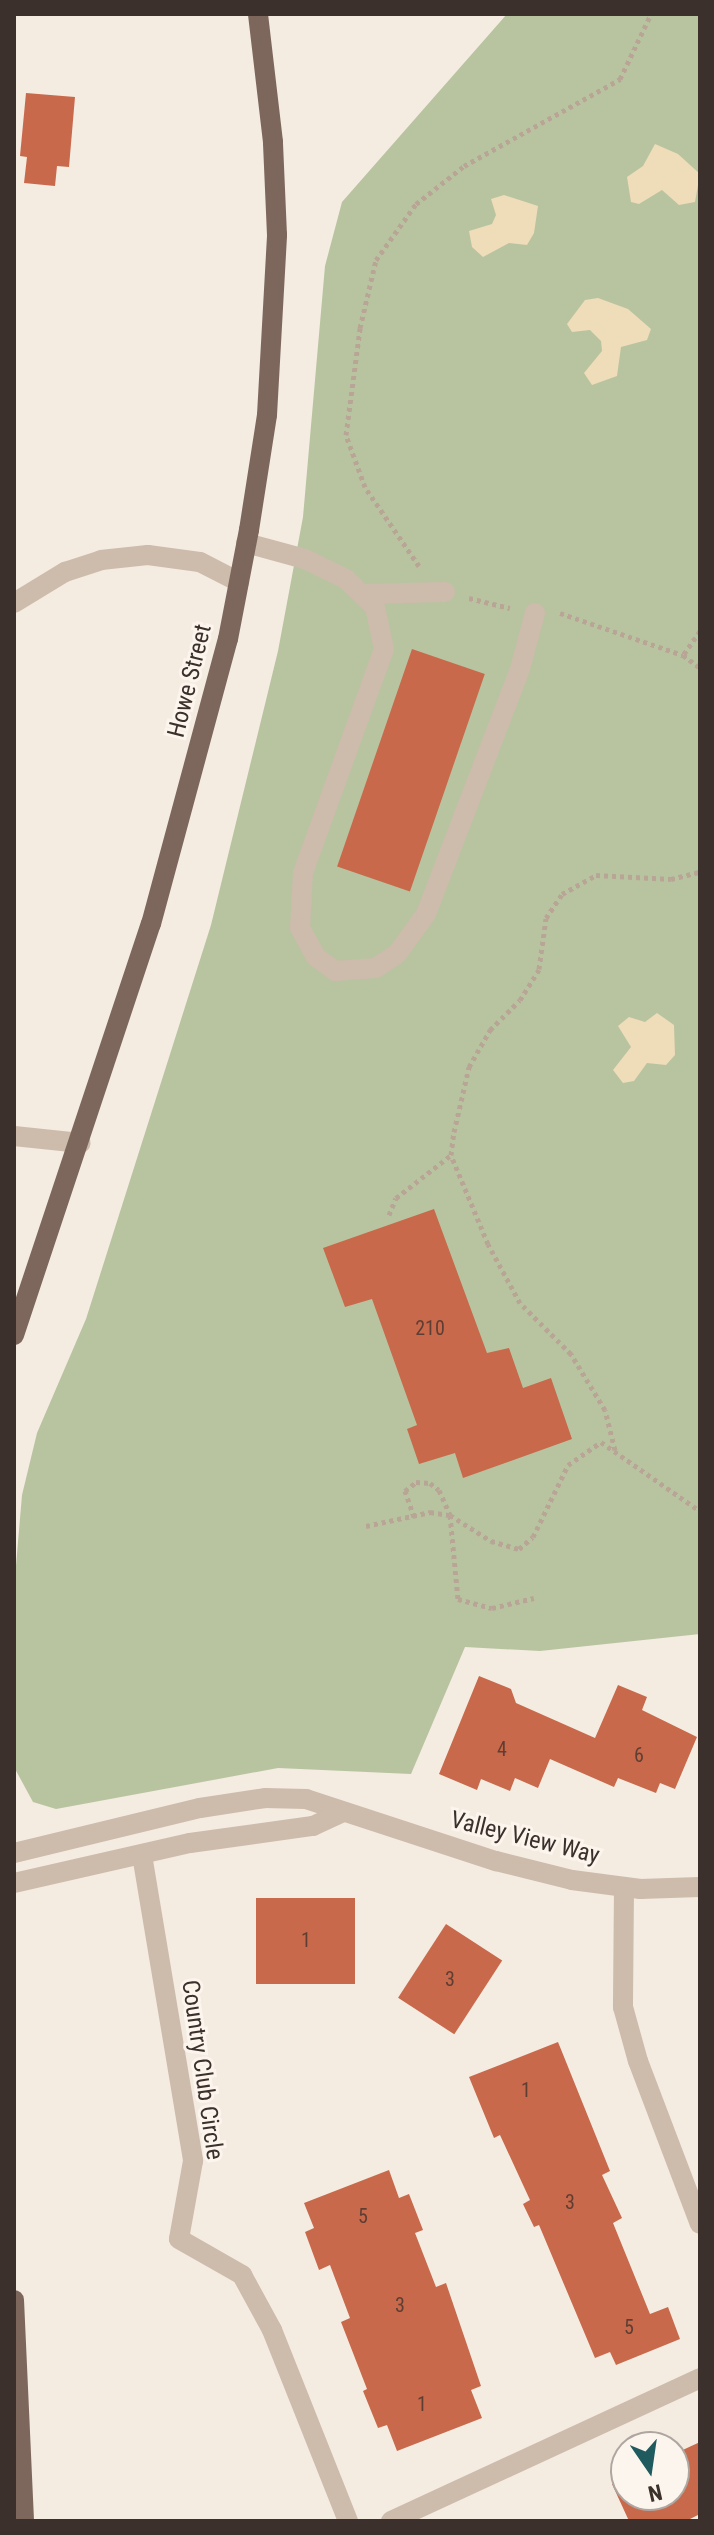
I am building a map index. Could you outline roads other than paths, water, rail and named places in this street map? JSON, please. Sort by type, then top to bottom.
[{"type":"main road","name":"Howe Street","points":[[14,1335],[81,1143],[191,788],[239,582],[267,415],[277,235],[273,142],[258,14]]},
{"type":"main road","points":[[14,2300],[24,2521]]},
{"type":"street","points":[[246,543],[305,559],[346,579],[375,607],[384,649],[303,873],[300,928],[316,957],[335,971],[376,968],[397,954],[426,914],[520,669],[535,613]]},
{"type":"street","points":[[14,603],[65,572],[101,560],[148,555],[200,562],[239,582]]},
{"type":"street","points":[[362,594],[445,592]]},
{"type":"street","points":[[14,1136],[81,1143]]},
{"type":"street","name":"Valley View Way","points":[[14,1853],[265,1798],[306,1799],[341,1813],[496,1861],[624,1887],[700,1887]]},
{"type":"street","points":[[14,1883],[132,1857],[313,1826],[341,1813]]},
{"type":"street","points":[[115,1829],[132,1857]]},
{"type":"street","name":"Country Club Circle","points":[[132,1857],[193,2161],[179,2239],[242,2275],[272,2330],[348,2521]]},
{"type":"street","points":[[624,1887],[623,2007],[638,2061],[700,2224]]},
{"type":"street","points":[[391,2521],[700,2378]]}]
